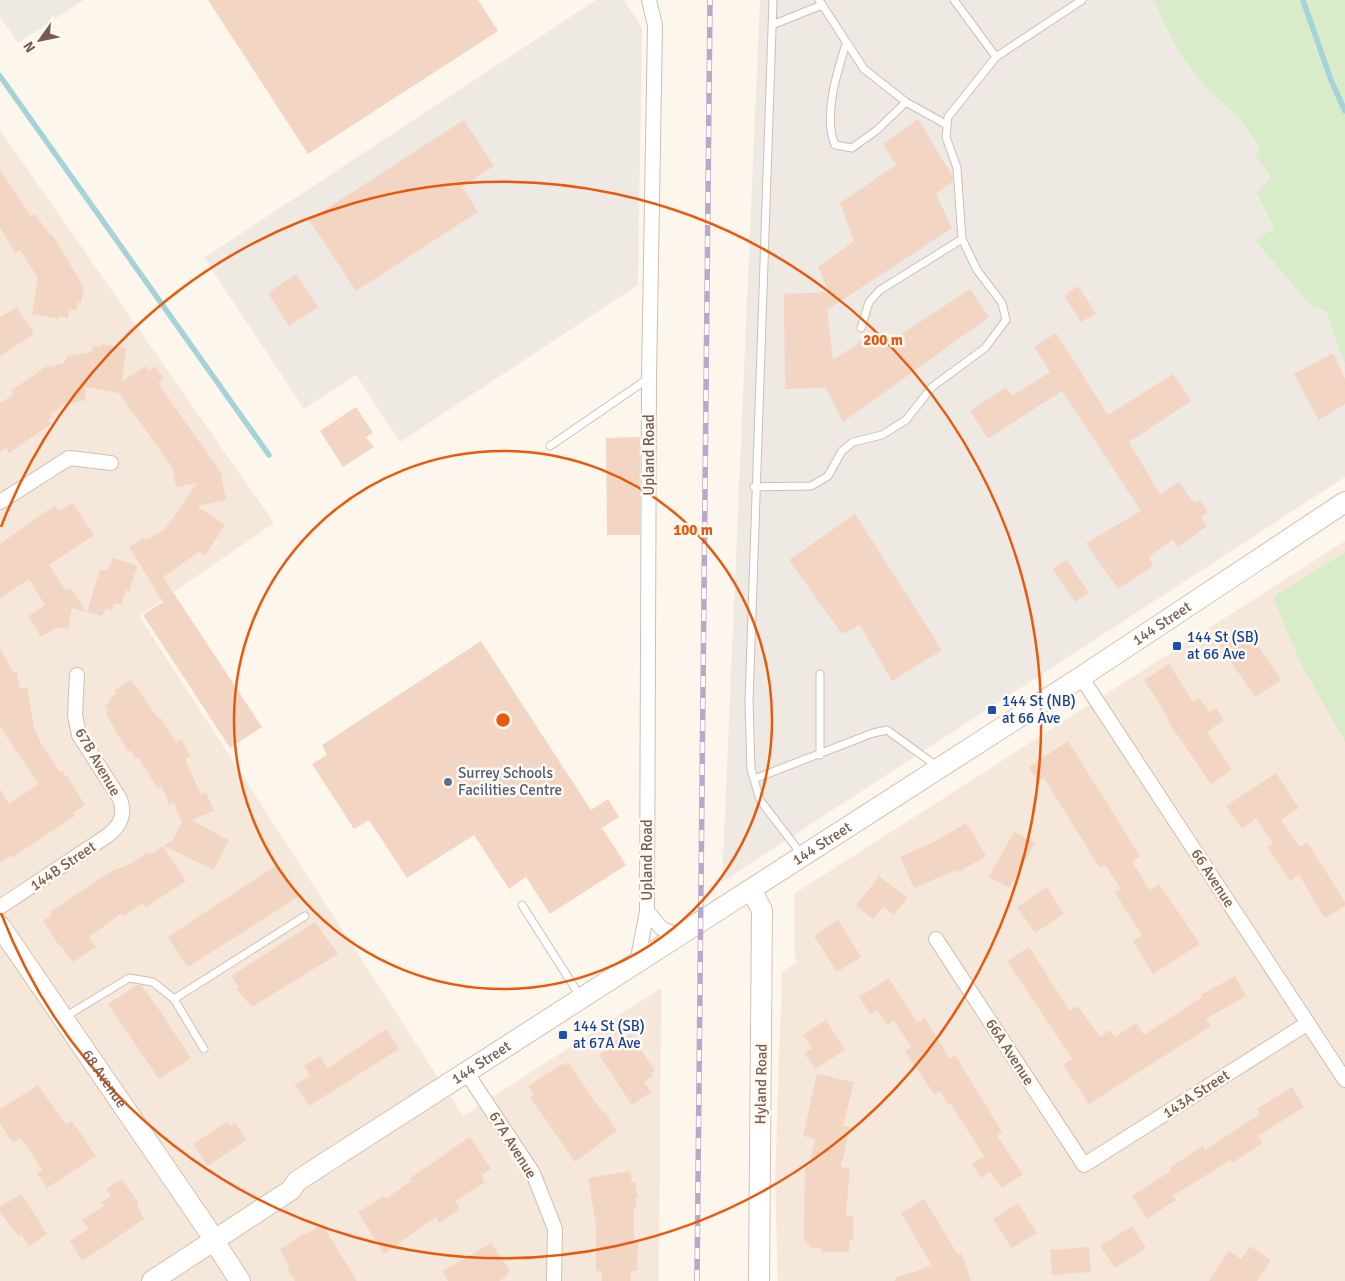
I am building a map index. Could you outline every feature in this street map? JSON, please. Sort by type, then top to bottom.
[{"type":"main road","name":"144 Street","points":[[137,1281],[140,1274],[291,1190],[297,1181],[582,999],[938,767],[1081,677],[1345,502]]},
{"type":"main road","name":"Hyland Road","points":[[750,890],[762,910],[759,1281]]},
{"type":"main road","name":"68 Avenue","points":[[0,926],[240,1281]]},
{"type":"main road","name":"144 Street","points":[[152,1281],[211,1236]]},
{"type":"street","name":"Upland Road","points":[[637,963],[647,911],[650,377],[655,25],[650,0]]},
{"type":"street","points":[[0,502],[69,458],[111,463]]},
{"type":"street","name":"67B Avenue","points":[[77,674],[76,726],[79,735],[120,799],[124,808],[122,819]]},
{"type":"street","name":"66 Avenue","points":[[1081,677],[1345,1080]]},
{"type":"street","name":"144B Street","points":[[0,908],[107,836],[117,828],[122,819]]},
{"type":"street","name":"Upland Road","points":[[647,911],[662,929],[679,935]]},
{"type":"street","name":"66A Avenue","points":[[936,939],[1084,1165]]},
{"type":"street","name":"143A Street","points":[[1084,1165],[1308,1023]]},
{"type":"street","name":"67A Avenue","points":[[466,1072],[533,1173],[555,1228],[554,1281]]},
{"type":"lane","points":[[773,0],[754,487],[748,701],[751,770],[760,800],[803,856]]},
{"type":"lane","points":[[954,0],[996,57]]},
{"type":"lane","points":[[754,487],[811,486],[828,476],[842,451],[853,442],[882,435],[906,420],[932,387],[985,348],[1006,320],[1002,303],[977,270],[962,239],[957,168],[946,138],[948,117],[996,57],[1076,1]]},
{"type":"lane","points":[[772,25],[820,2],[864,69],[906,102],[947,125]]},
{"type":"lane","points":[[846,44],[834,85],[829,132],[835,145],[852,148],[877,130],[906,102]]},
{"type":"lane","points":[[860,328],[869,302],[880,290],[962,239]]},
{"type":"lane","points":[[550,446],[650,377]]},
{"type":"lane","points":[[820,674],[820,754]]},
{"type":"lane","points":[[754,779],[873,733],[888,730],[938,767]]},
{"type":"lane","points":[[522,905],[582,999]]},
{"type":"lane","points":[[174,999],[305,916]]},
{"type":"lane","points":[[63,1018],[128,978],[153,982],[174,999],[204,1049]]},
{"type":"shaded area","points":[[0,0],[84,0],[18,43],[0,17]]},
{"type":"shaded area","points":[[596,0],[624,0],[642,28],[638,285],[400,442],[356,375],[304,409],[204,258]]},
{"type":"shaded area","points":[[760,0],[1153,0],[1178,51],[1204,86],[1238,117],[1260,147],[1255,155],[1271,177],[1256,192],[1274,228],[1255,240],[1325,310],[1345,364],[1345,477],[722,882]]},
{"type":"shaded area","points":[[0,130],[274,523],[139,616],[463,1116],[661,988],[659,1281],[0,1281]]},
{"type":"shaded area","points":[[1345,541],[1345,1281],[778,1281],[775,1183],[782,972],[797,962],[795,957],[794,894]]},
{"type":"green space","points":[[1153,0],[1345,0],[1345,364],[1325,310],[1312,307],[1255,240],[1274,228],[1256,192],[1271,177],[1255,155],[1260,147],[1238,117],[1204,86],[1178,51]]},
{"type":"green space","points":[[1345,552],[1345,742],[1300,662],[1273,597]]},
{"type":"building","points":[[208,0],[478,0],[498,31],[308,154]]},
{"type":"building","points":[[918,119],[952,175],[953,181],[936,194],[952,228],[827,310],[833,360],[875,332],[882,347],[970,289],[989,317],[843,422],[826,388],[785,389],[784,294],[829,292],[818,267],[854,241],[840,203],[896,165],[883,144]]},
{"type":"building","points":[[464,120],[494,166],[462,187],[478,212],[356,291],[309,220]]},
{"type":"building","points":[[0,170],[31,216],[35,214],[50,235],[52,234],[84,288],[81,303],[78,302],[76,310],[69,309],[68,318],[59,316],[59,319],[32,314],[38,278],[20,250],[15,253],[0,228]]},
{"type":"building","points":[[296,274],[318,307],[289,326],[268,293]]},
{"type":"building","points":[[1078,286],[1096,313],[1081,322],[1064,296]]},
{"type":"building","points":[[15,308],[18,309],[34,334],[0,356],[0,317]]},
{"type":"building","points":[[1056,333],[1108,415],[1173,374],[1191,401],[1129,442],[1160,494],[1179,482],[1194,503],[1200,500],[1208,513],[1201,517],[1207,526],[1178,547],[1173,539],[1149,557],[1153,566],[1118,589],[1086,543],[1141,511],[1062,391],[988,439],[970,411],[1006,387],[1012,396],[1050,372],[1034,347]]},
{"type":"building","points":[[101,344],[126,348],[122,382],[145,366],[149,371],[155,366],[164,379],[158,383],[221,473],[226,500],[197,506],[225,525],[205,556],[199,552],[163,577],[262,727],[230,748],[143,615],[163,602],[129,547],[144,538],[145,540],[151,538],[165,529],[197,483],[176,487],[172,467],[119,393],[84,387],[86,400],[65,404],[51,414],[53,417],[48,419],[51,424],[9,453],[6,448],[0,452],[0,403],[13,395],[11,391],[45,367],[63,364],[68,356],[92,352],[93,346],[101,347]]},
{"type":"building","points":[[1333,353],[1345,379],[1345,404],[1319,420],[1294,374]]},
{"type":"building","points":[[356,407],[373,433],[366,437],[374,447],[343,467],[320,431]]},
{"type":"building","points":[[640,437],[640,535],[607,535],[606,438]]},
{"type":"building","points":[[72,503],[94,535],[49,565],[66,591],[71,588],[86,612],[72,608],[68,629],[57,627],[41,637],[28,616],[45,605],[29,579],[0,598],[0,544],[55,505],[59,511]]},
{"type":"building","points":[[855,514],[942,650],[892,681],[860,625],[842,634],[789,560]]},
{"type":"building","points":[[113,558],[137,566],[129,593],[126,589],[121,605],[114,603],[112,611],[106,609],[102,616],[87,612],[100,569],[107,571]]},
{"type":"building","points":[[1067,560],[1089,593],[1075,602],[1053,569]]},
{"type":"building","points":[[1237,630],[1244,641],[1251,636],[1281,680],[1255,697],[1218,643]]},
{"type":"building","name":"Surrey Schools Facilities Centre","points":[[481,641],[591,810],[608,799],[619,817],[602,828],[626,865],[550,914],[526,877],[509,889],[474,835],[407,878],[369,820],[354,829],[312,764],[327,755],[322,745]]},
{"type":"building","points":[[0,649],[14,673],[17,672],[20,689],[27,687],[34,728],[42,745],[60,772],[62,770],[67,776],[85,805],[73,813],[75,816],[11,858],[10,856],[0,862],[0,789],[9,804],[39,784],[0,727]]},
{"type":"building","points":[[1169,664],[1193,702],[1199,698],[1209,712],[1216,708],[1224,720],[1207,732],[1232,770],[1211,784],[1167,720],[1169,719],[1144,680]]},
{"type":"building","points":[[131,680],[158,718],[160,717],[176,742],[181,739],[190,756],[185,759],[201,794],[206,792],[214,811],[191,820],[229,840],[214,870],[164,846],[173,840],[182,822],[174,803],[169,805],[162,786],[158,789],[138,757],[136,759],[130,750],[128,752],[106,714],[108,711],[105,706],[110,701],[109,699],[116,694],[114,691]]},
{"type":"building","points":[[1068,741],[1140,856],[1132,862],[1150,890],[1159,884],[1200,944],[1153,974],[1133,941],[1142,935],[1115,893],[1121,889],[1105,865],[1100,868],[1044,778],[1038,781],[1029,767]]},
{"type":"building","points":[[1276,773],[1299,808],[1281,820],[1300,847],[1307,842],[1345,902],[1345,906],[1325,918],[1299,875],[1290,881],[1267,847],[1273,843],[1256,818],[1242,829],[1226,806]]},
{"type":"building","points":[[966,823],[986,856],[957,873],[956,870],[914,888],[900,857],[936,841]]},
{"type":"building","points":[[1014,832],[1035,843],[1010,888],[989,877]]},
{"type":"building","points":[[163,846],[186,881],[146,907],[143,903],[124,916],[122,913],[89,937],[96,947],[73,962],[60,947],[43,921],[52,915],[50,912],[113,870],[129,865],[146,853],[153,853]]},
{"type":"building","points":[[277,865],[298,897],[188,967],[168,937]]},
{"type":"building","points":[[879,876],[907,898],[894,915],[883,907],[873,919],[856,906]]},
{"type":"building","points":[[1047,887],[1064,914],[1035,933],[1017,907]]},
{"type":"building","points":[[838,920],[861,957],[837,972],[814,936]]},
{"type":"building","points":[[315,922],[338,954],[252,1007],[236,989],[239,987],[231,976]]},
{"type":"building","points":[[1029,947],[1070,1011],[1078,1006],[1100,1037],[1110,1030],[1115,1037],[1136,1023],[1144,1035],[1202,997],[1201,995],[1235,976],[1246,996],[1206,1019],[1211,1026],[1089,1104],[1063,1065],[1072,1059],[1007,961]]},
{"type":"building","points":[[889,978],[917,1022],[925,1018],[950,1059],[955,1055],[1002,1132],[997,1136],[1023,1174],[1002,1188],[990,1171],[981,1178],[972,1164],[984,1156],[950,1103],[948,1104],[940,1091],[934,1094],[905,1051],[911,1047],[894,1020],[887,1025],[877,1010],[870,1014],[859,997]]},
{"type":"building","points":[[137,985],[141,985],[191,1058],[159,1079],[108,1004]]},
{"type":"building","points":[[826,1020],[845,1050],[815,1069],[804,1053],[812,1048],[803,1035]]},
{"type":"building","points":[[386,1029],[399,1049],[309,1106],[295,1085],[310,1076],[304,1066],[320,1056],[328,1068]]},
{"type":"building","points":[[631,1034],[655,1071],[651,1074],[653,1076],[644,1082],[651,1092],[632,1105],[599,1055],[619,1038],[621,1041]]},
{"type":"building","points":[[568,1062],[617,1131],[575,1162],[530,1097],[534,1095],[528,1086]]},
{"type":"building","points":[[817,1074],[854,1082],[843,1126],[850,1127],[841,1167],[850,1168],[846,1216],[853,1216],[853,1240],[849,1240],[849,1252],[821,1252],[821,1248],[812,1248],[804,1240],[805,1166],[809,1166],[815,1139],[803,1136]]},
{"type":"building","points":[[38,1085],[66,1125],[72,1121],[96,1156],[47,1188],[37,1173],[42,1170],[25,1144],[20,1138],[13,1143],[0,1124],[0,1109]]},
{"type":"building","points":[[1292,1087],[1304,1107],[1258,1136],[1263,1143],[1232,1163],[1230,1160],[1173,1196],[1176,1200],[1147,1219],[1132,1196],[1171,1171],[1169,1168],[1203,1146],[1205,1150],[1260,1114],[1257,1109]]},
{"type":"building","points":[[227,1122],[230,1125],[236,1124],[246,1140],[208,1166],[193,1144]]},
{"type":"building","points":[[470,1137],[491,1169],[481,1175],[485,1182],[455,1201],[460,1209],[439,1223],[436,1217],[384,1254],[358,1212],[384,1196],[386,1199],[411,1181],[410,1178]]},
{"type":"building","points":[[630,1171],[632,1182],[635,1182],[638,1198],[635,1198],[637,1207],[634,1208],[634,1243],[638,1243],[637,1271],[630,1271],[631,1281],[602,1281],[602,1271],[596,1271],[596,1224],[588,1178]]},
{"type":"building","points":[[122,1179],[139,1204],[137,1205],[144,1219],[82,1261],[70,1241],[88,1229],[82,1220],[104,1206],[102,1202],[111,1196],[106,1189]]},
{"type":"building","points":[[21,1194],[47,1234],[29,1246],[21,1234],[19,1236],[0,1213],[0,1207]]},
{"type":"building","points":[[924,1199],[958,1255],[962,1253],[971,1281],[895,1281],[895,1278],[932,1266],[901,1213]]},
{"type":"building","points":[[1018,1203],[1037,1233],[1012,1248],[993,1219]]},
{"type":"building","points":[[322,1224],[357,1281],[295,1281],[288,1271],[289,1266],[280,1250],[304,1233],[306,1234]]},
{"type":"building","points":[[1132,1226],[1146,1248],[1115,1268],[1100,1246]]},
{"type":"building","points":[[491,1243],[509,1270],[507,1276],[499,1281],[448,1281],[442,1271]]},
{"type":"building","points":[[1250,1246],[1271,1260],[1257,1281],[1209,1281],[1229,1251],[1241,1259]]},
{"type":"building","points":[[1089,1247],[1091,1272],[1052,1275],[1050,1250]]},
{"type":"waterway","points":[[1303,0],[1331,80],[1345,111]]},
{"type":"waterway","points":[[0,76],[269,455]]},
{"type":"railway","points":[[697,1281],[710,0]]},
{"type":"place","name":"144 St (SB) at 66 Ave","points":[[1177,646]]},
{"type":"place","name":"144 St (NB) at 66 Ave","points":[[992,710]]},
{"type":"place","name":"Surrey Schools Facilities Centre","points":[[448,782]]},
{"type":"place","name":"144 St (SB) at 67A Ave","points":[[563,1035]]}]
